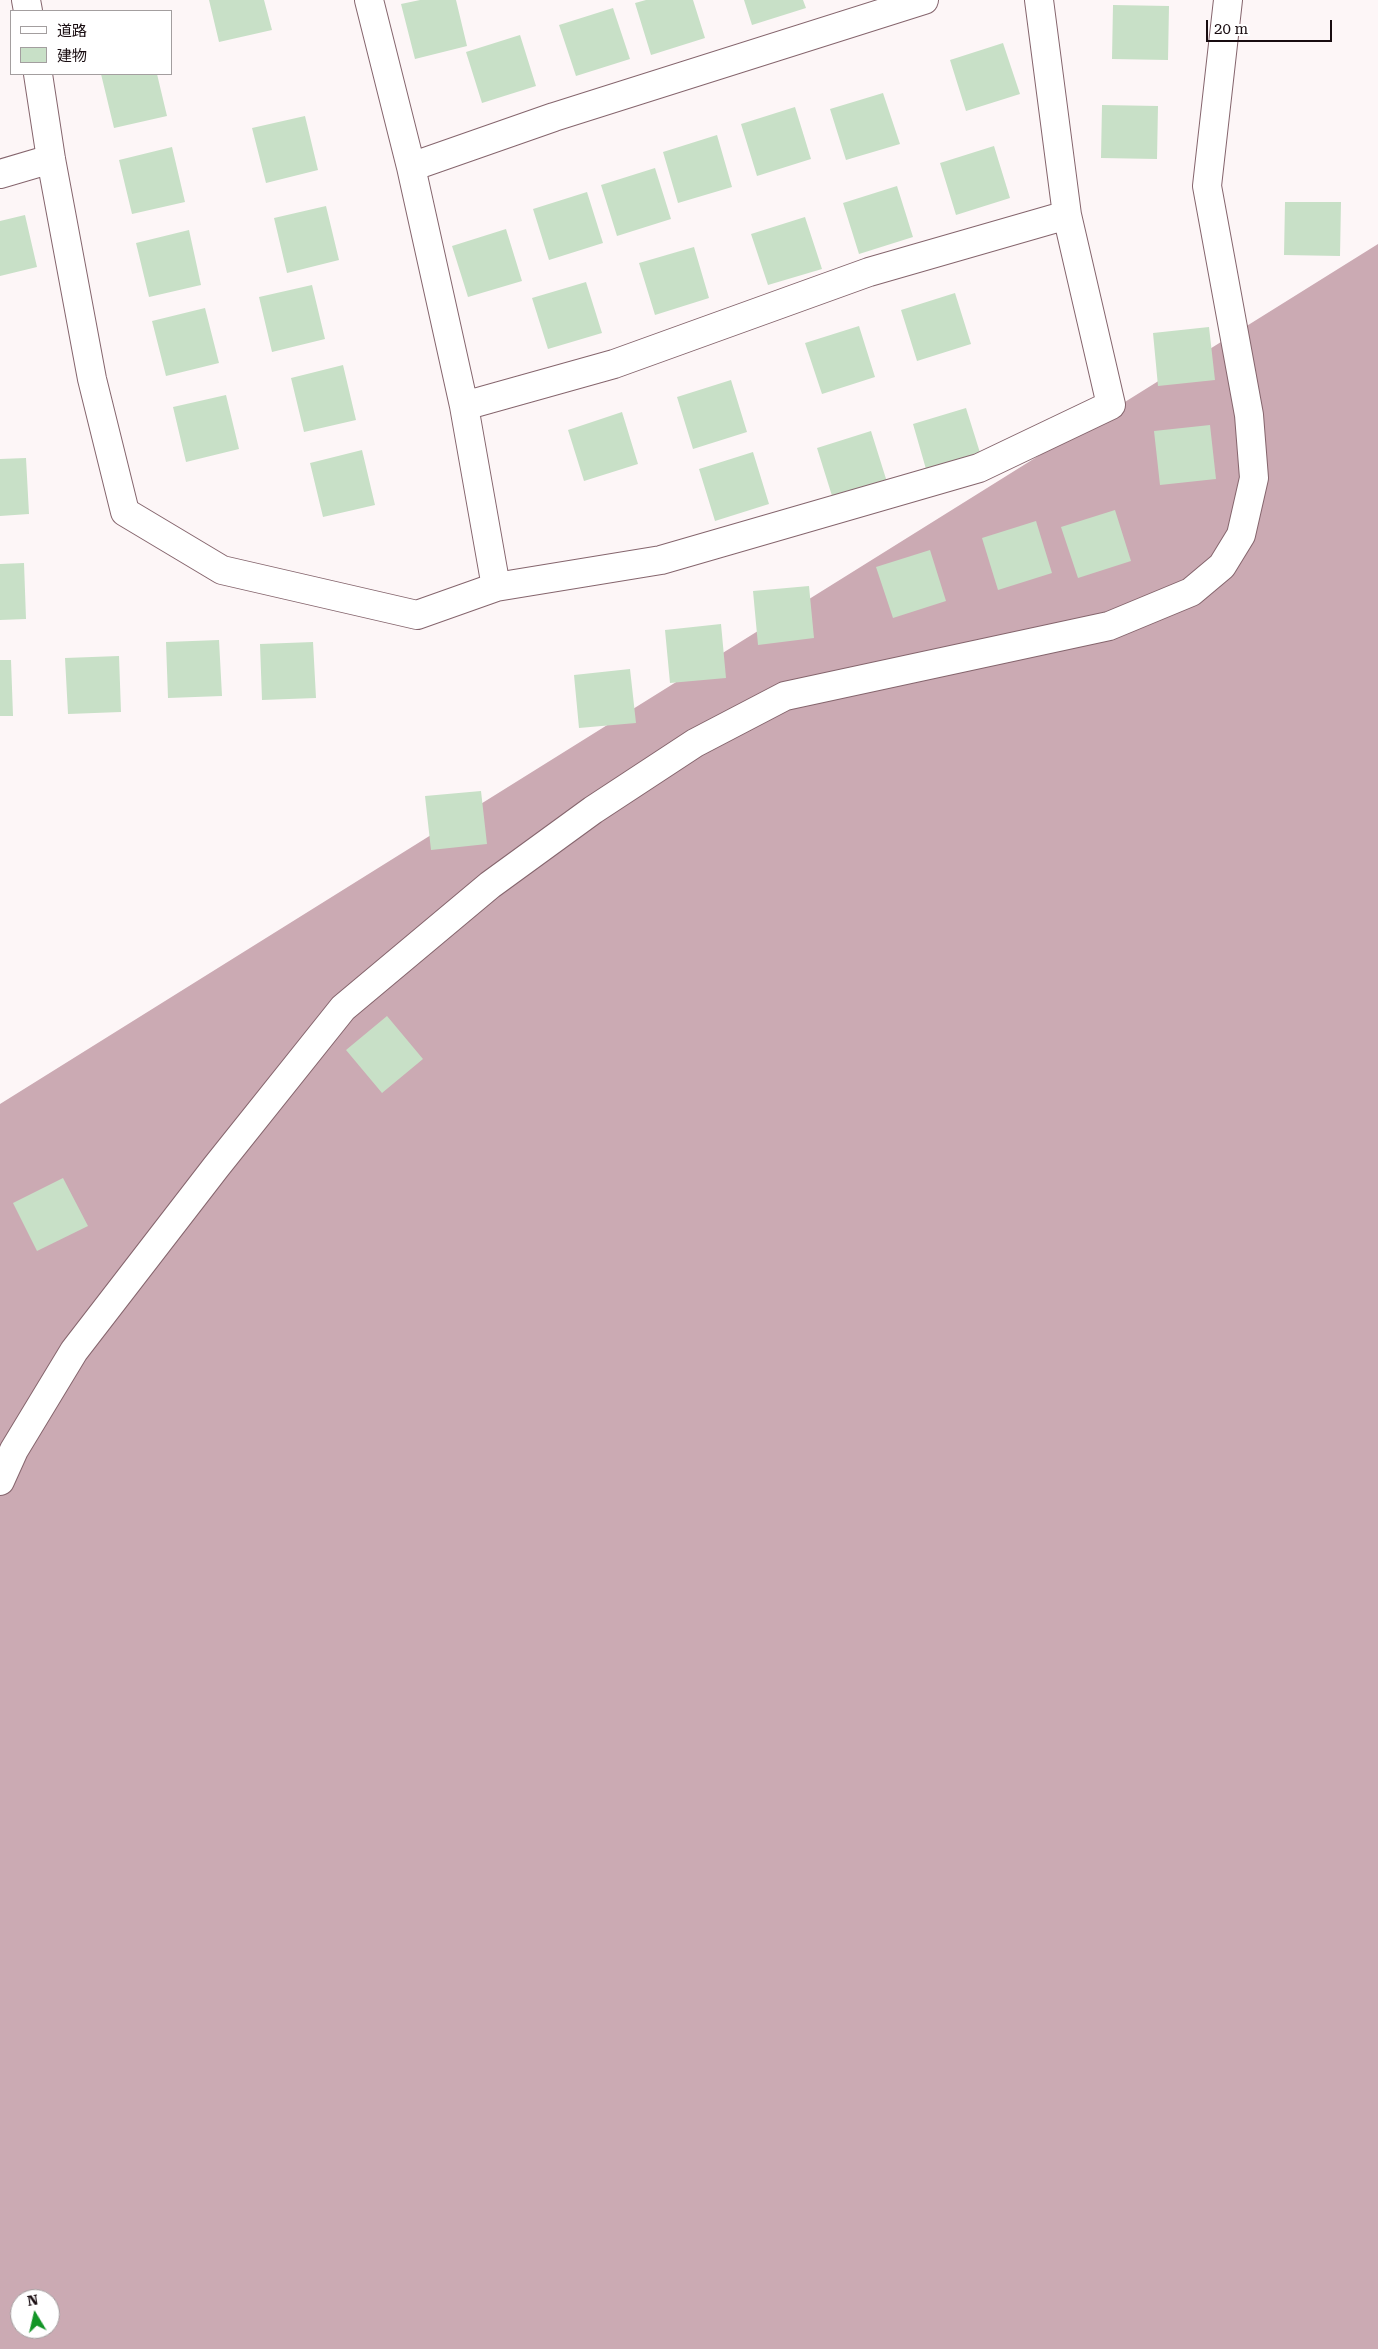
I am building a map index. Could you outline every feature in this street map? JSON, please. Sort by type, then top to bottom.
[{"type":"street","points":[[369,0],[411,168],[464,406],[496,587]]},
{"type":"street","points":[[411,168],[554,117],[924,0]]},
{"type":"street","points":[[38,75],[51,159],[92,379],[125,512],[222,570],[417,615],[496,587],[661,560],[979,468],[1111,405],[1067,215],[1039,0]]},
{"type":"street","points":[[0,1481],[14,1450],[74,1352],[216,1167],[344,1008],[490,885],[593,810],[695,743],[785,696],[1109,626],[1191,592],[1222,566],[1241,535],[1254,478],[1248,415],[1206,186],[1228,0]]},
{"type":"street","points":[[0,174],[51,159]]},
{"type":"street","points":[[464,406],[614,364],[869,272],[1067,215]]},
{"type":"shaded area","points":[[1378,244],[1378,2349],[0,2349],[0,1104]]},
{"type":"building","points":[[209,0],[264,0],[272,30],[219,42]]},
{"type":"building","points":[[420,0],[456,0],[467,46],[415,59],[401,4]]},
{"type":"building","points":[[646,0],[693,0],[705,38],[651,55],[635,3]]},
{"type":"building","points":[[744,0],[803,0],[806,8],[752,25]]},
{"type":"building","points":[[1113,5],[1169,6],[1168,60],[1112,59]]},
{"type":"building","points":[[613,8],[630,59],[576,76],[559,25]]},
{"type":"building","points":[[520,35],[536,86],[482,103],[466,52]]},
{"type":"building","points":[[1003,43],[1020,94],[966,111],[950,60]]},
{"type":"building","points":[[101,75],[157,75],[167,116],[114,128]]},
{"type":"building","points":[[883,93],[900,144],[846,160],[830,109]]},
{"type":"building","points":[[1102,105],[1158,106],[1157,159],[1101,158]]},
{"type":"building","points":[[795,107],[811,159],[757,176],[741,124]]},
{"type":"building","points":[[305,116],[318,170],[266,183],[252,128]]},
{"type":"building","points":[[717,135],[732,187],[678,203],[663,152]]},
{"type":"building","points":[[994,146],[1010,198],[956,215],[940,163]]},
{"type":"building","points":[[172,147],[185,202],[132,214],[119,160]]},
{"type":"building","points":[[655,168],[671,219],[617,236],[601,185]]},
{"type":"building","points":[[897,186],[913,237],[859,254],[843,203]]},
{"type":"building","points":[[587,192],[603,243],[549,260],[533,209]]},
{"type":"building","points":[[1285,202],[1341,202],[1340,256],[1284,255]]},
{"type":"building","points":[[326,206],[339,260],[287,273],[274,218]]},
{"type":"building","points":[[25,215],[37,267],[0,276],[0,221]]},
{"type":"building","points":[[805,217],[822,269],[768,285],[751,234]]},
{"type":"building","points":[[506,229],[522,281],[468,297],[452,246]]},
{"type":"building","points":[[189,230],[201,285],[149,297],[136,243]]},
{"type":"building","points":[[694,247],[709,298],[655,315],[639,263]]},
{"type":"building","points":[[586,282],[602,333],[548,349],[532,298]]},
{"type":"building","points":[[312,285],[325,339],[272,352],[259,297]]},
{"type":"building","points":[[955,293],[971,344],[917,361],[901,310]]},
{"type":"building","points":[[205,308],[219,363],[166,376],[152,321]]},
{"type":"building","points":[[859,326],[875,377],[822,394],[805,343]]},
{"type":"building","points":[[1209,327],[1215,380],[1158,386],[1153,333]]},
{"type":"building","points":[[343,365],[356,420],[304,432],[291,378]]},
{"type":"building","points":[[731,380],[747,432],[693,449],[677,397]]},
{"type":"building","points":[[226,395],[239,449],[186,462],[173,407]]},
{"type":"building","points":[[966,408],[982,459],[928,476],[913,424]]},
{"type":"building","points":[[622,412],[638,464],[584,481],[568,430]]},
{"type":"building","points":[[1210,425],[1216,479],[1160,485],[1154,431]]},
{"type":"building","points":[[871,431],[887,482],[833,499],[817,448]]},
{"type":"building","points":[[362,450],[375,505],[323,517],[310,463]]},
{"type":"building","points":[[753,452],[769,504],[715,521],[699,469]]},
{"type":"building","points":[[26,458],[29,514],[0,516],[0,459]]},
{"type":"building","points":[[1115,510],[1131,561],[1078,578],[1061,527]]},
{"type":"building","points":[[1036,521],[1052,573],[998,590],[982,538]]},
{"type":"building","points":[[930,550],[946,601],[893,618],[876,567]]},
{"type":"building","points":[[24,563],[26,619],[0,620],[0,564]]},
{"type":"building","points":[[809,586],[814,638],[758,645],[753,591]]},
{"type":"building","points":[[721,624],[726,678],[670,683],[665,630]]},
{"type":"building","points":[[219,640],[222,696],[168,698],[166,642]]},
{"type":"building","points":[[313,642],[316,698],[262,700],[260,644]]},
{"type":"building","points":[[119,656],[121,712],[68,714],[65,658]]},
{"type":"building","points":[[0,660],[11,660],[13,716],[0,716]]},
{"type":"building","points":[[630,669],[636,723],[579,728],[574,675]]},
{"type":"building","points":[[481,791],[487,844],[431,850],[425,796]]},
{"type":"building","points":[[387,1016],[423,1059],[382,1093],[346,1050]]},
{"type":"building","points":[[63,1178],[88,1226],[37,1251],[13,1203]]}]
